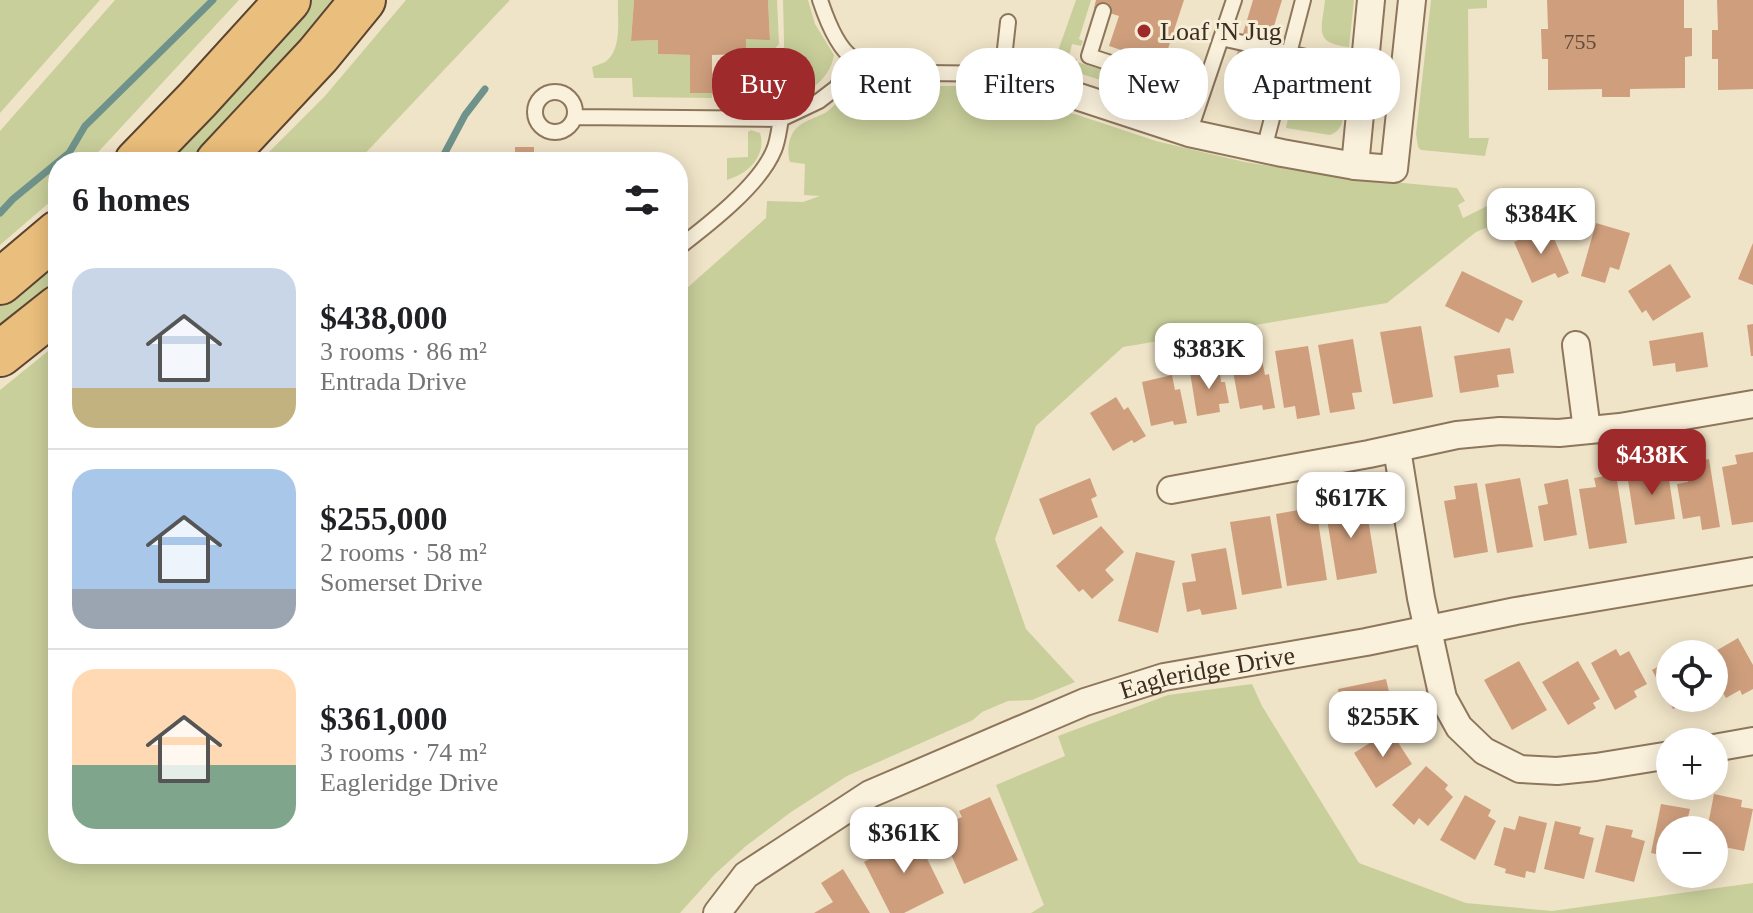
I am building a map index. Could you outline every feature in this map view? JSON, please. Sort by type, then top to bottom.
[{"type":"highway","points":[[147,152],[288,0]]},
{"type":"highway","points":[[227,152],[318,55],[363,0]]},
{"type":"highway","points":[[0,282],[48,241]]},
{"type":"highway","points":[[0,354],[48,316]]},
{"type":"street","points":[[1366,48],[1371,0]]},
{"type":"street","points":[[1083,98],[1189,133],[1355,166],[1394,169],[1412,0]]},
{"type":"street","points":[[1355,166],[1359,120]]},
{"type":"street","points":[[1576,345],[1587,430]]},
{"type":"street","points":[[1171,490],[1397,449],[1457,435],[1559,433],[1620,427],[1753,404]]},
{"type":"street","points":[[1397,449],[1421,598],[1443,698],[1459,727],[1484,751],[1520,769],[1557,771],[1656,757]]},
{"type":"street","name":"Eagleridge Drive","points":[[717,913],[746,875],[870,794],[1085,702],[1164,677],[1366,642],[1516,611],[1753,571]]},
{"type":"street","points":[[1728,745],[1753,741]]},
{"type":"lane","points":[[820,0],[829,25],[844,48]]},
{"type":"lane","points":[[1208,76],[1234,0]]},
{"type":"lane","points":[[1289,48],[1303,0]]},
{"type":"lane","points":[[1099,59],[1089,56],[1103,11]]},
{"type":"lane","points":[[1005,48],[1008,22]]},
{"type":"lane","points":[[1221,38],[1266,48]]},
{"type":"lane","points":[[576,117],[712,118]]},
{"type":"lane","points":[[688,240],[758,178],[774,150],[781,120]]},
{"type":"lane","points":[[1189,133],[1193,120]]},
{"type":"lane","points":[[1264,149],[1271,120]]},
{"type":"green space","points":[[0,0],[100,0],[0,113]]},
{"type":"green space","points":[[115,0],[239,0],[98,152],[48,152],[48,204],[0,245],[0,131]]},
{"type":"green space","points":[[304,0],[332,0],[209,152],[163,152]]},
{"type":"green space","points":[[406,0],[510,0],[366,152],[269,152],[325,96]]},
{"type":"green space","points":[[618,0],[634,0],[631,41],[658,40],[658,54],[690,55],[690,92],[712,93],[712,98],[633,97],[632,78],[594,78],[592,67],[611,56],[618,33]]},
{"type":"green space","points":[[768,0],[777,0],[779,44],[775,48],[746,48],[746,39],[770,39]]},
{"type":"green space","points":[[783,0],[808,0],[815,24],[831,50],[831,65],[815,86],[815,48],[784,48]]},
{"type":"green space","points":[[1076,0],[1091,0],[1079,39],[1083,41],[1081,46],[1072,44],[1071,48],[1059,48]]},
{"type":"green space","points":[[1325,0],[1354,0],[1349,47],[1330,42],[1322,33]]},
{"type":"green space","points":[[1431,0],[1487,0],[1487,8],[1468,9],[1469,138],[1489,138],[1485,156],[1421,150],[1418,147],[1416,134]]},
{"type":"green space","points":[[1083,64],[1099,69],[1099,79],[1083,74]]},
{"type":"green space","points":[[940,86],[956,86],[956,120],[1083,120],[1083,117],[1156,141],[1245,162],[1349,178],[1457,188],[1465,201],[1458,205],[1463,218],[1495,202],[1503,221],[1476,232],[1387,303],[1123,347],[1036,426],[995,539],[1026,629],[1075,682],[1032,700],[1008,701],[982,712],[973,720],[847,776],[746,846],[715,874],[680,913],[0,913],[0,390],[48,351],[48,864],[688,864],[688,287],[766,218],[767,201],[803,202],[820,196],[804,195],[805,164],[790,162],[788,150],[790,138],[797,127],[831,108],[831,120],[940,120]]},
{"type":"green space","points":[[1288,120],[1343,120],[1330,135],[1286,128]]},
{"type":"green space","points":[[748,132],[760,133],[758,156],[749,169],[727,180],[727,158],[748,157]]},
{"type":"green space","points":[[48,258],[48,301],[0,338],[0,298]]},
{"type":"green space","points":[[1252,684],[1262,706],[1359,863],[1466,903],[1552,911],[1753,883],[1753,913],[1031,913],[1044,905],[996,785],[1065,756],[1058,736],[1168,695]]},
{"type":"building","points":[[634,0],[768,0],[770,40],[746,39],[746,48],[712,48],[712,93],[690,93],[690,55],[658,54],[658,40],[631,41]]},
{"type":"building","name":"Loaf 'N Jug","points":[[1096,0],[1184,0],[1168,48],[1109,46],[1119,16],[1094,8]]},
{"type":"building","points":[[1253,0],[1282,0],[1267,48],[1239,48]]},
{"type":"building","points":[[1547,0],[1684,0],[1684,28],[1692,28],[1692,56],[1685,57],[1685,88],[1630,89],[1630,97],[1602,97],[1602,89],[1548,90],[1548,59],[1542,59],[1541,29],[1548,29]]},
{"type":"building","points":[[1717,0],[1753,0],[1753,89],[1718,90],[1718,59],[1712,59],[1712,30],[1718,30]]},
{"type":"building","points":[[515,147],[534,147],[534,152],[515,152]]},
{"type":"building","points":[[1596,223],[1630,233],[1619,270],[1610,267],[1605,283],[1581,276]]},
{"type":"building","points":[[1549,227],[1569,273],[1558,278],[1555,273],[1532,283],[1514,242]]},
{"type":"building","points":[[1753,243],[1753,285],[1738,279]]},
{"type":"building","points":[[1670,264],[1691,297],[1653,321],[1646,310],[1642,313],[1628,291]]},
{"type":"building","points":[[1462,271],[1523,301],[1513,321],[1506,318],[1499,333],[1445,306]]},
{"type":"building","points":[[1753,324],[1753,356],[1751,356],[1747,325]]},
{"type":"building","points":[[1421,326],[1433,397],[1393,404],[1380,332]]},
{"type":"building","points":[[1703,332],[1708,367],[1676,372],[1675,363],[1653,366],[1649,341]]},
{"type":"building","points":[[1353,339],[1362,392],[1352,393],[1355,409],[1330,413],[1318,345]]},
{"type":"building","points":[[1308,346],[1320,415],[1297,419],[1295,406],[1284,408],[1275,351]]},
{"type":"building","points":[[1510,348],[1514,373],[1497,375],[1499,387],[1460,393],[1454,356]]},
{"type":"building","points":[[1262,360],[1265,375],[1269,374],[1275,408],[1263,410],[1262,405],[1240,409],[1232,366]]},
{"type":"building","points":[[1219,367],[1229,403],[1219,404],[1220,412],[1197,416],[1190,372]]},
{"type":"building","points":[[1172,375],[1175,390],[1180,389],[1187,423],[1174,425],[1173,421],[1151,426],[1142,382]]},
{"type":"building","points":[[1116,397],[1124,410],[1128,407],[1146,436],[1113,451],[1090,413]]},
{"type":"building","points":[[1753,452],[1753,522],[1732,525],[1722,467],[1737,464],[1735,455]]},
{"type":"building","points":[[1709,459],[1720,527],[1702,530],[1700,516],[1683,519],[1677,484],[1688,482],[1685,463]]},
{"type":"building","points":[[1667,466],[1675,519],[1635,525],[1628,480],[1642,478],[1641,470]]},
{"type":"building","points":[[1616,474],[1627,543],[1589,549],[1579,489],[1596,487],[1594,478]]},
{"type":"building","points":[[1090,478],[1097,496],[1091,499],[1098,517],[1053,535],[1039,499]]},
{"type":"building","points":[[1520,478],[1533,547],[1497,553],[1485,484]]},
{"type":"building","points":[[1568,479],[1577,535],[1544,541],[1538,506],[1548,504],[1544,484]]},
{"type":"building","points":[[1477,483],[1488,552],[1454,558],[1444,501],[1456,499],[1454,486]]},
{"type":"building","points":[[1365,501],[1377,573],[1337,580],[1325,507]]},
{"type":"building","points":[[1316,507],[1327,580],[1287,586],[1276,514]]},
{"type":"building","points":[[1270,516],[1282,588],[1242,595],[1230,522]]},
{"type":"building","points":[[1101,526],[1124,552],[1105,570],[1114,580],[1092,599],[1083,589],[1079,592],[1056,566]]},
{"type":"building","points":[[1226,548],[1237,609],[1202,615],[1200,609],[1187,612],[1182,583],[1196,581],[1191,554]]},
{"type":"building","points":[[1136,552],[1175,561],[1158,633],[1118,621]]},
{"type":"building","points":[[1738,638],[1753,665],[1753,689],[1742,695],[1740,690],[1728,697],[1728,644]]},
{"type":"building","points":[[1616,649],[1620,656],[1629,651],[1647,684],[1634,691],[1637,697],[1615,710],[1591,663]]},
{"type":"building","points":[[1519,661],[1547,710],[1512,730],[1484,680]]},
{"type":"building","points":[[1578,661],[1600,699],[1593,703],[1596,708],[1568,725],[1542,682]]},
{"type":"building","points":[[1386,679],[1390,696],[1378,698],[1383,720],[1347,728],[1338,689]]},
{"type":"building","points":[[1390,730],[1412,764],[1376,788],[1354,753]]},
{"type":"building","points":[[1426,766],[1448,785],[1445,789],[1453,797],[1428,826],[1419,818],[1414,825],[1392,805]]},
{"type":"building","points":[[1465,795],[1491,810],[1488,816],[1496,821],[1475,860],[1440,840]]},
{"type":"building","points":[[990,797],[1018,860],[964,884],[939,827],[962,817],[959,811]]},
{"type":"building","points":[[1728,797],[1742,800],[1741,807],[1753,809],[1744,851],[1728,848],[1728,816],[1710,816],[1713,800],[1728,800]]},
{"type":"building","points":[[1661,804],[1690,809],[1688,816],[1659,816]]},
{"type":"building","points":[[1519,816],[1547,823],[1535,873],[1526,871],[1525,878],[1505,873],[1506,869],[1494,865],[1504,827],[1515,830]]},
{"type":"building","points":[[1555,821],[1581,827],[1579,834],[1594,838],[1584,879],[1544,869]]},
{"type":"building","points":[[1606,825],[1633,830],[1631,837],[1645,841],[1634,882],[1595,872]]},
{"type":"building","points":[[1656,828],[1656,854],[1651,853]]},
{"type":"building","points":[[913,830],[944,893],[904,913],[890,913],[864,862],[883,852],[880,846]]},
{"type":"building","points":[[843,869],[870,913],[814,913],[833,902],[821,883]]},
{"type":"waterway","points":[[70,152],[85,126],[213,0]]},
{"type":"waterway","points":[[445,152],[465,115],[485,89]]},
{"type":"waterway","points":[[0,213],[48,170]]},
{"type":"place","name":"Loaf 'N Jug","points":[[1144,31]]}]
